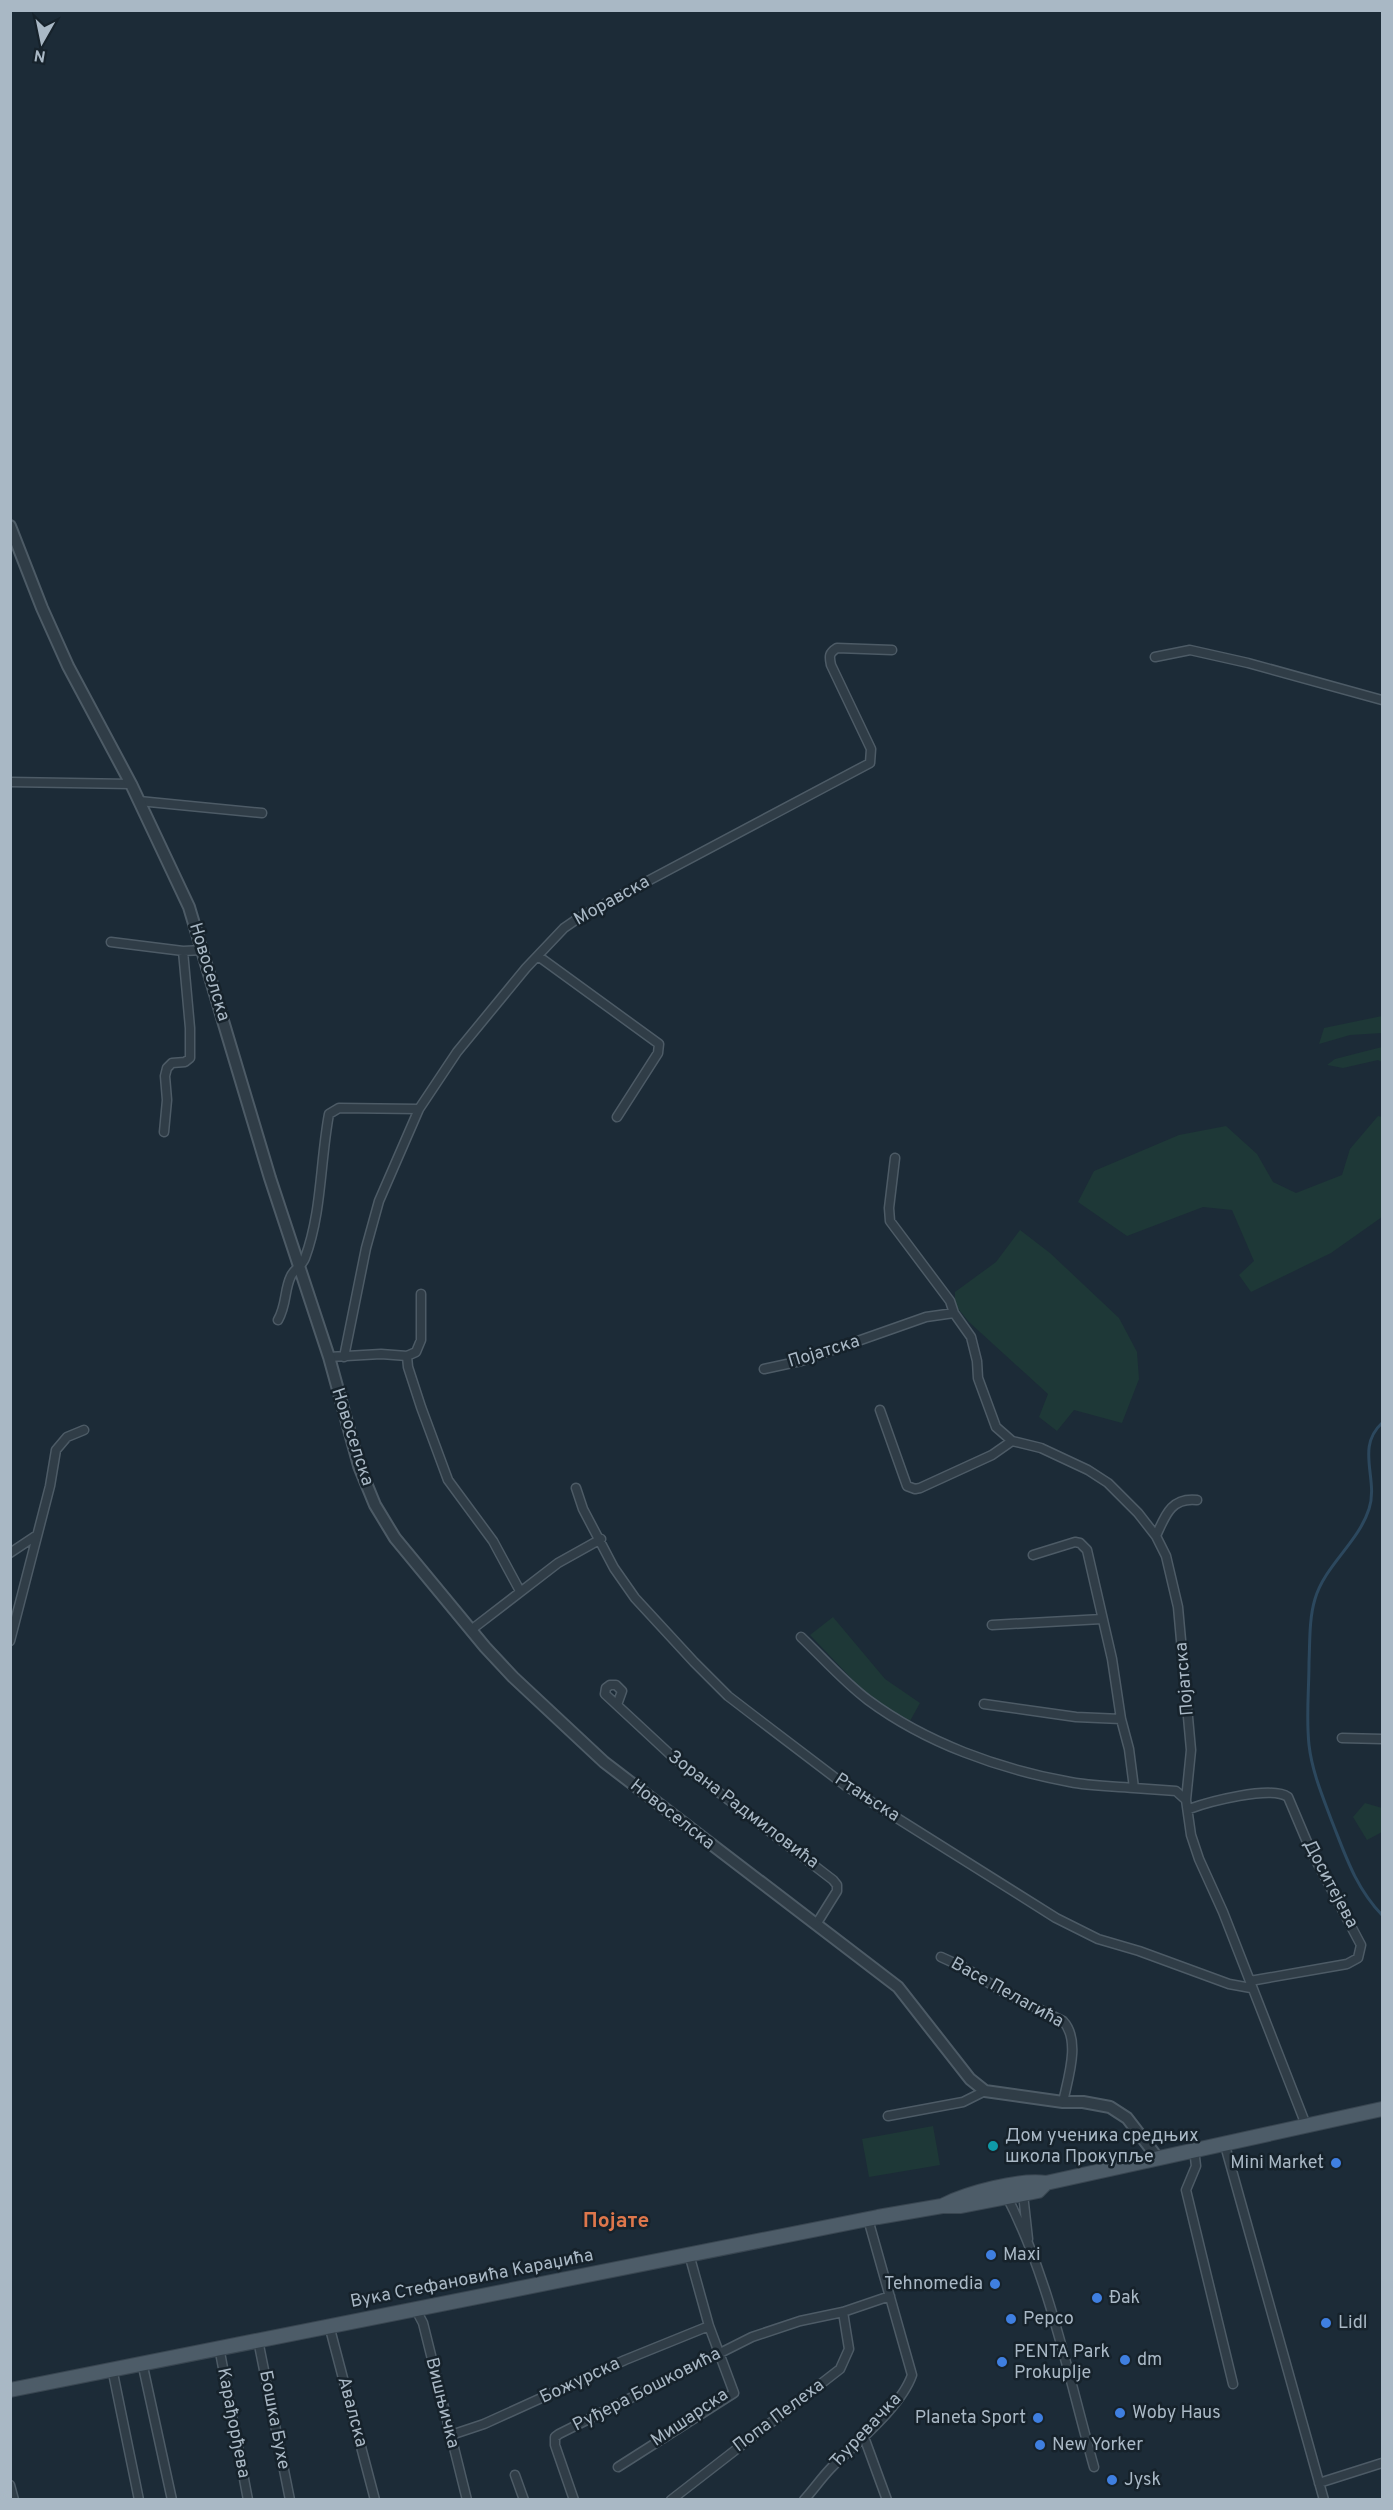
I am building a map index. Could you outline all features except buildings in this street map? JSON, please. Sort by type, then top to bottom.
[{"type":"main road","name":"Вука Стефановића Караџића","points":[[942,2206],[958,2197],[1034,2181],[1046,2183],[1224,2142],[1383,2109]]},
{"type":"main road","name":"Вука Стефановића Караџића","points":[[10,2390],[868,2219],[942,2206],[961,2206],[1023,2194],[1038,2191],[1046,2183]]},
{"type":"street","name":"Новоселска","points":[[10,526],[42,608],[68,666],[139,801],[189,907],[204,950],[270,1178],[329,1357],[358,1466],[375,1505],[395,1538],[513,1677],[604,1762],[898,1987],[970,2079],[985,2091]]},
{"type":"street","name":"Моравска","points":[[344,1357],[366,1248],[379,1201],[419,1109],[457,1052],[564,928],[580,917],[870,763],[871,749],[829,657],[831,651],[837,648],[892,650]]},
{"type":"street","points":[[1155,657],[1190,650],[1248,663],[1383,700]]},
{"type":"street","points":[[10,782],[130,784]]},
{"type":"street","points":[[139,801],[261,813]]},
{"type":"street","points":[[111,942],[183,951],[204,950]]},
{"type":"street","points":[[164,1132],[167,1100],[165,1072],[172,1063],[185,1062],[190,1058],[190,1028],[183,951]]},
{"type":"street","points":[[538,956],[659,1044],[658,1053],[617,1117]]},
{"type":"street","points":[[278,1320],[286,1302],[291,1276],[299,1268],[310,1244],[329,1114],[339,1108],[419,1109]]},
{"type":"street","points":[[880,1410],[907,1486],[915,1490],[992,1455],[1012,1441],[996,1427],[989,1412],[978,1378],[977,1361],[971,1337],[954,1313],[950,1301],[890,1221],[889,1208],[895,1158]]},
{"type":"street","points":[[329,1357],[381,1354],[407,1356],[420,1348],[421,1294]]},
{"type":"street","name":"Појатска","points":[[764,1369],[801,1361],[926,1317],[954,1313]]},
{"type":"street","points":[[407,1356],[408,1367],[421,1407],[448,1480],[494,1541],[505,1567],[520,1591]]},
{"type":"street","points":[[10,1641],[56,1450],[68,1437],[84,1430]]},
{"type":"street","name":"Појатска","points":[[1012,1441],[1041,1448],[1088,1470],[1120,1494],[1156,1536],[1166,1556],[1178,1606],[1191,1750],[1187,1804],[1191,1835],[1250,1985],[1284,2063],[1306,2125]]},
{"type":"street","name":"Ртањска","points":[[576,1488],[583,1509],[601,1539],[614,1568],[635,1598],[728,1696],[846,1786],[1082,1932],[1228,1984],[1250,1985]]},
{"type":"street","points":[[1156,1536],[1163,1520],[1175,1504],[1181,1500],[1197,1500]]},
{"type":"street","points":[[10,1553],[37,1535]]},
{"type":"street","points":[[471,1630],[520,1591],[577,1551],[601,1539]]},
{"type":"street","points":[[1033,1555],[1075,1542],[1083,1546],[1091,1567],[1112,1659],[1134,1788]]},
{"type":"street","points":[[992,1625],[1102,1618]]},
{"type":"street","points":[[801,1637],[867,1699],[920,1733],[962,1752],[1071,1782],[1176,1791],[1187,1804]]},
{"type":"street","points":[[984,1704],[1076,1718],[1121,1719]]},
{"type":"street","name":"Зорана Радмиловића","points":[[617,1706],[674,1758],[833,1880],[837,1885],[837,1891],[817,1923]]},
{"type":"street","points":[[1342,1738],[1383,1739]]},
{"type":"street","name":"Доситејева","points":[[1187,1804],[1264,1794],[1281,1793],[1288,1797],[1310,1849],[1359,1939],[1361,1950],[1358,1958],[1347,1964],[1250,1985]]},
{"type":"street","name":"Васе Пелагића","points":[[941,1956],[1002,1991],[1063,2021],[1069,2028],[1071,2051],[1063,2102]]},
{"type":"street","points":[[888,2116],[963,2102],[985,2091],[1102,2105],[1118,2111],[1140,2133],[1157,2157]]},
{"type":"street","points":[[1224,2142],[1324,2499]]},
{"type":"street","points":[[1194,2149],[1196,2166],[1186,2190],[1233,2384]]},
{"type":"street","points":[[1023,2194],[1029,2242],[1094,2467]]},
{"type":"street","points":[[1007,2197],[1029,2242]]},
{"type":"street","name":"Ђуревачка","points":[[804,2499],[864,2437],[909,2384],[912,2375],[868,2219]]},
{"type":"street","name":"Мишарска","points":[[618,2467],[734,2393],[709,2326],[689,2254]]},
{"type":"street","name":"Руђера Бошковића","points":[[574,2499],[555,2445],[555,2437],[752,2337],[800,2321],[843,2312],[890,2296]]},
{"type":"street","name":"Вишњичка","points":[[415,2308],[423,2324],[468,2499]]},
{"type":"street","name":"Попа Пелеха","points":[[671,2499],[840,2369],[849,2349],[843,2312]]},
{"type":"street","name":"Авалска","points":[[329,2325],[375,2499]]},
{"type":"street","name":"Божурска","points":[[451,2435],[484,2424],[634,2355],[709,2326]]},
{"type":"street","name":"Бошка Бухе","points":[[258,2340],[290,2499]]},
{"type":"street","name":"Карађорђева","points":[[219,2347],[248,2499]]},
{"type":"street","points":[[142,2362],[172,2499]]},
{"type":"street","points":[[112,2368],[139,2499]]},
{"type":"street","points":[[864,2437],[887,2499]]},
{"type":"street","points":[[1319,2483],[1383,2463]]},
{"type":"street","points":[[515,2475],[524,2499]]},
{"type":"street","points":[[10,2485],[14,2499]]},
{"type":"green space","points":[[1382,1016],[1382,1033],[1350,1035],[1319,1044],[1324,1028]]},
{"type":"green space","points":[[1382,1047],[1382,1062],[1378,1060],[1343,1068],[1327,1065],[1335,1059]]},
{"type":"green space","points":[[1378,1116],[1382,1117],[1382,1217],[1331,1253],[1251,1292],[1239,1275],[1254,1261],[1232,1210],[1203,1207],[1127,1236],[1078,1202],[1094,1171],[1179,1135],[1226,1126],[1257,1154],[1273,1182],[1296,1193],[1342,1175],[1350,1149]]},
{"type":"green space","points":[[1020,1230],[1050,1253],[1119,1318],[1137,1352],[1139,1379],[1122,1423],[1074,1410],[1057,1431],[1039,1417],[1048,1394],[969,1322],[955,1305],[955,1292],[996,1262]]},
{"type":"green space","points":[[833,1617],[885,1679],[920,1703],[910,1721],[869,1697],[810,1635]]},
{"type":"green space","points":[[1365,1803],[1382,1808],[1382,1832],[1367,1840],[1353,1817]]},
{"type":"green space","points":[[933,2126],[940,2165],[869,2177],[862,2139]]},
{"type":"waterway","points":[[1382,1423],[1370,1443],[1371,1498],[1369,1509],[1357,1533],[1326,1575],[1315,1599],[1310,1630],[1308,1714],[1310,1755],[1324,1801],[1358,1882],[1382,1915]]},
{"type":"place","name":"Дом ученика средњих школа Прокупље","points":[[993,2146]]},
{"type":"place","name":"Mini Market","points":[[1336,2163]]},
{"type":"place","name":"Maxi","points":[[991,2255]]},
{"type":"place","name":"Tehnomedia","points":[[995,2284]]},
{"type":"place","name":"Đak","points":[[1097,2298]]},
{"type":"place","name":"Pepco","points":[[1011,2319]]},
{"type":"place","name":"Lidl","points":[[1326,2323]]},
{"type":"place","name":"dm","points":[[1125,2360]]},
{"type":"place","name":"PENTA Park Prokuplje","points":[[1002,2362]]},
{"type":"place","name":"Woby Haus","points":[[1120,2413]]},
{"type":"place","name":"Planeta Sport","points":[[1038,2418]]},
{"type":"place","name":"New Yorker","points":[[1040,2445]]},
{"type":"place","name":"Jysk","points":[[1112,2480]]},
{"type":"district","name":"Појате","points":[[616,2221]]}]
